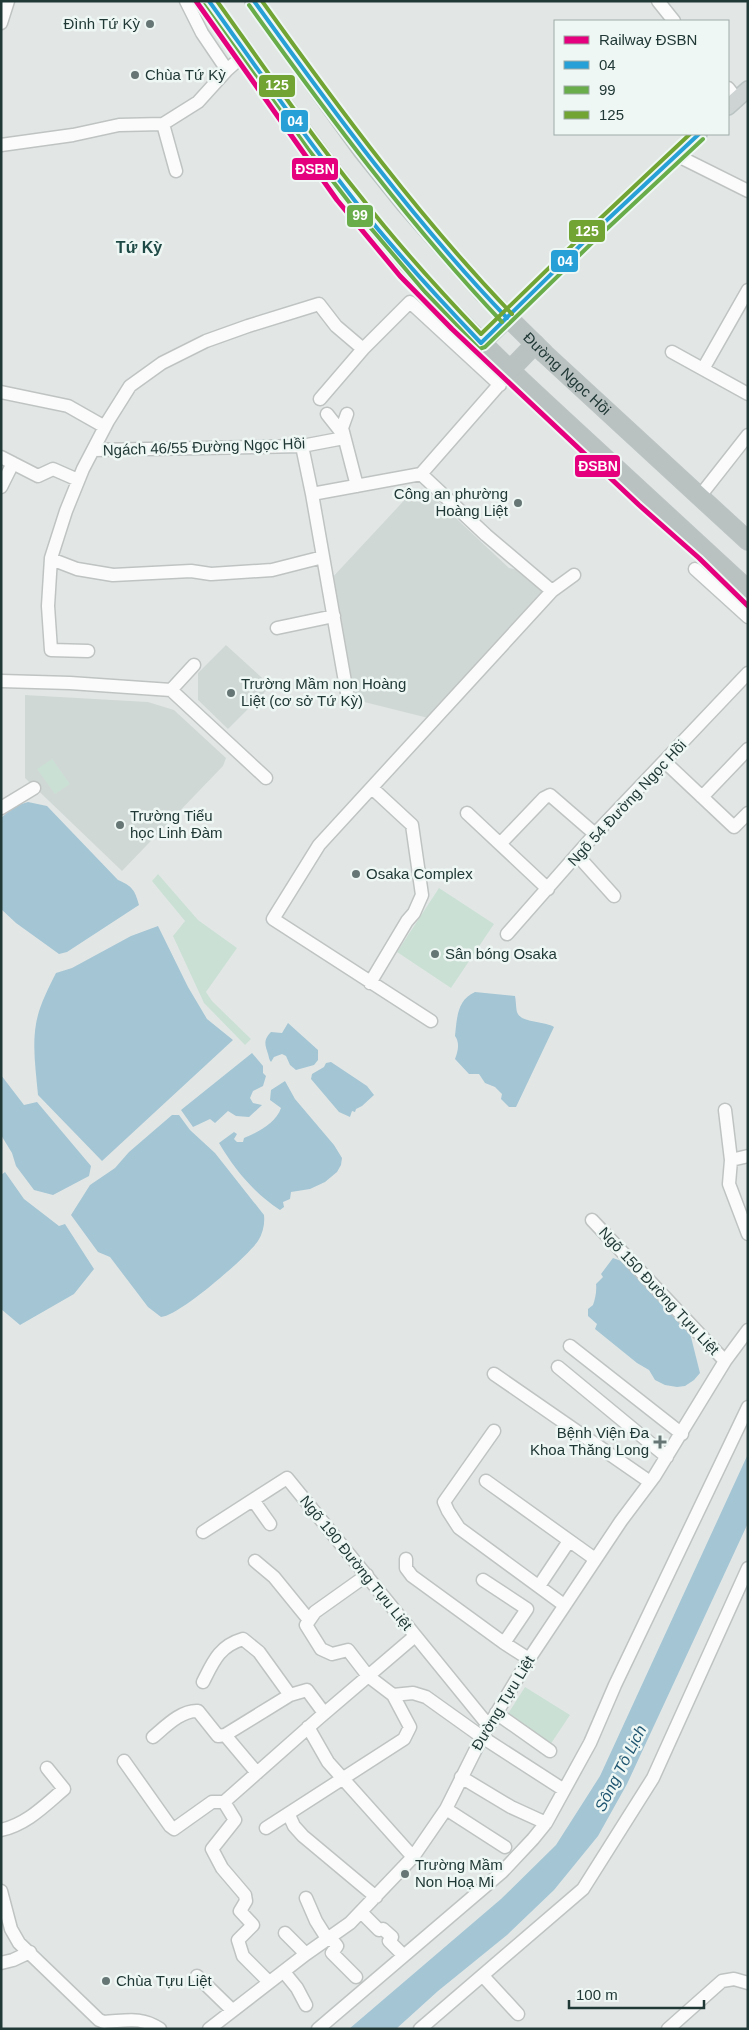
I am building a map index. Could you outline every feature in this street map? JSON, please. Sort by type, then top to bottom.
[{"type":"highway","points":[[209,1],[332,170],[379,230],[431,290],[510,370],[748,590]]},
{"type":"highway","name":"Đường Ngọc Hồi","points":[[254,1],[361,148],[405,204],[482,292],[535,344],[748,541]]},
{"type":"highway","points":[[482,343],[508,318]]},
{"type":"highway","points":[[510,370],[535,344]]},
{"type":"main road","points":[[508,318],[699,135]]},
{"type":"street","points":[[1,23],[8,1]]},
{"type":"street","points":[[186,1],[202,33],[227,70]]},
{"type":"street","points":[[658,1],[673,20]]},
{"type":"street","points":[[1,145],[73,135],[119,125],[163,124],[198,102],[227,70],[246,53]]},
{"type":"street","points":[[163,124],[176,171]]},
{"type":"street","points":[[676,155],[748,191]]},
{"type":"street","points":[[703,369],[748,290]]},
{"type":"street","points":[[320,399],[363,349],[410,302],[500,385]]},
{"type":"street","points":[[88,651],[50,650],[48,606],[51,559],[78,480],[105,427],[130,386],[162,363],[206,341],[319,304],[336,326],[363,349]]},
{"type":"street","points":[[672,352],[748,394]]},
{"type":"street","points":[[311,491],[357,486],[421,474],[500,385],[510,370]]},
{"type":"street","points":[[1,392],[68,406],[105,427]]},
{"type":"street","points":[[327,414],[343,433]]},
{"type":"street","points":[[346,414],[343,433],[357,486]]},
{"type":"street","name":"Ngách 46/55 Đường Ngọc Hồi","points":[[93,450],[302,446],[343,433]]},
{"type":"street","points":[[700,496],[748,435]]},
{"type":"street","points":[[302,446],[347,692]]},
{"type":"street","points":[[1,457],[38,476],[53,469],[78,480]]},
{"type":"street","points":[[1,487],[13,463]]},
{"type":"street","points":[[421,474],[486,535],[552,591]]},
{"type":"street","points":[[51,559],[77,569],[113,575],[191,571],[211,574],[272,570],[323,557]]},
{"type":"street","points":[[695,569],[748,617]]},
{"type":"street","points":[[431,1021],[273,919],[319,845],[552,591],[574,575]]},
{"type":"street","points":[[277,628],[334,616]]},
{"type":"street","points":[[171,690],[194,665]]},
{"type":"street","name":"Ngõ 54 Đường Ngọc Hồi","points":[[507,934],[578,856],[595,834],[748,673]]},
{"type":"street","points":[[1,681],[70,683],[171,690],[266,778]]},
{"type":"street","points":[[702,797],[748,749]]},
{"type":"street","points":[[665,762],[734,827],[748,813]]},
{"type":"street","points":[[1,808],[34,788]]},
{"type":"street","points":[[370,983],[407,921],[414,913],[422,895],[412,825],[372,788]]},
{"type":"street","points":[[500,844],[544,798],[550,795],[595,834]]},
{"type":"street","points":[[467,813],[548,889]]},
{"type":"street","points":[[578,856],[614,896]]},
{"type":"street","points":[[725,1110],[731,1160],[729,1184],[748,1234]]},
{"type":"street","points":[[731,1160],[748,1156]]},
{"type":"street","name":"Ngõ 150 Đường Tựu Liệt","points":[[592,1220],[725,1361]]},
{"type":"street","name":"Đường Tựu Liệt","points":[[209,2029],[306,1954],[329,1939],[361,1912],[413,1857],[446,1808],[460,1777],[488,1725],[529,1659],[595,1559],[667,1457],[725,1361],[748,1330]]},
{"type":"street","points":[[570,1346],[682,1434]]},
{"type":"street","points":[[558,1367],[667,1457]]},
{"type":"street","points":[[494,1374],[650,1482]]},
{"type":"street","points":[[318,2029],[402,1955],[463,1907],[502,1872],[546,1823],[590,1743],[748,1407]]},
{"type":"street","points":[[494,1431],[444,1502],[459,1528],[564,1605]]},
{"type":"street","name":"Ngõ 190 Đường Tựu Liệt","points":[[203,1532],[287,1478],[488,1725]]},
{"type":"street","points":[[486,1481],[595,1559]]},
{"type":"street","points":[[253,1500],[270,1524]]},
{"type":"street","points":[[539,1586],[569,1541]]},
{"type":"street","points":[[406,1559],[406,1568],[412,1576],[529,1659]]},
{"type":"street","points":[[255,1561],[274,1577],[310,1620]]},
{"type":"street","points":[[420,2029],[583,1889],[653,1778],[748,1568]]},
{"type":"street","points":[[266,1828],[289,1815],[404,1739],[410,1727],[393,1695],[368,1676],[348,1650],[332,1654],[321,1649],[306,1625],[315,1612],[367,1574]]},
{"type":"street","points":[[483,1580],[527,1609],[504,1643]]},
{"type":"street","points":[[124,1761],[170,1826],[174,1828],[212,1802],[224,1802],[324,1713],[415,1636]]},
{"type":"street","points":[[203,1682],[217,1654],[243,1639],[259,1652],[290,1695]]},
{"type":"street","points":[[154,1737],[173,1720],[193,1710],[198,1711],[218,1736],[225,1734],[290,1695],[307,1690],[324,1713]]},
{"type":"street","points":[[393,1695],[413,1693],[426,1697],[482,1737],[564,1790]]},
{"type":"street","points":[[496,1713],[550,1751]]},
{"type":"street","points":[[308,1727],[328,1762],[341,1779],[413,1857]]},
{"type":"street","points":[[225,1734],[257,1773]]},
{"type":"street","points":[[1,1830],[11,1828],[31,1818],[64,1789],[47,1768]]},
{"type":"street","points":[[460,1777],[511,1807],[546,1823]]},
{"type":"street","points":[[224,1802],[235,1820],[212,1848],[222,1868],[244,1895],[246,1901],[240,1911],[254,1925],[238,1940],[243,1956],[269,1982]]},
{"type":"street","points":[[446,1808],[505,1847]]},
{"type":"street","points":[[289,1815],[294,1826],[303,1836],[376,1897]]},
{"type":"street","points":[[1,1891],[11,1929],[19,1943],[100,2020],[104,2022],[140,2020],[149,2022],[160,2029]]},
{"type":"street","points":[[306,1898],[316,1922],[336,1946],[332,1953],[356,1977]]},
{"type":"street","points":[[361,1912],[379,1930],[384,1929],[392,1937],[389,1941],[402,1955]]},
{"type":"street","points":[[285,1933],[306,1954]]},
{"type":"street","points":[[1,1963],[30,1952]]},
{"type":"street","points":[[284,1972],[297,1988],[306,2005]]},
{"type":"street","points":[[197,1976],[232,2010]]},
{"type":"street","points":[[483,1976],[518,2014]]},
{"type":"street","points":[[668,2029],[722,1981],[734,1979],[748,1983]]},
{"type":"shaded area","points":[[426,490],[509,568],[524,571],[542,589],[540,598],[428,718],[352,699],[330,580],[411,493]]},
{"type":"shaded area","name":"Trường Mầm non Hoàng Liệt (cơ sở Tứ Kỳ)","points":[[226,645],[271,686],[228,729],[198,700],[198,673]]},
{"type":"shaded area","name":"Trường Tiểu học Linh Đàm","points":[[25,695],[148,702],[174,710],[226,758],[223,766],[122,871],[25,778]]},
{"type":"green space","points":[[52,759],[70,784],[55,794],[37,769]]},
{"type":"green space","points":[[158,874],[198,920],[237,948],[206,992],[212,1001],[251,1039],[245,1045],[204,1003],[173,936],[185,921],[152,881]]},
{"type":"green space","points":[[439,888],[494,924],[451,988],[397,952]]},
{"type":"green space","points":[[525,1687],[570,1715],[550,1745],[506,1717]]},
{"type":"water","points":[[28,802],[47,806],[118,880],[127,884],[132,889],[139,905],[67,952],[59,954],[16,923],[1,909],[1,818],[15,806]]},
{"type":"water","points":[[158,926],[188,987],[207,1019],[233,1040],[102,1161],[38,1095],[34,1050],[37,1017],[56,973],[72,968],[131,936]]},
{"type":"water","points":[[475,992],[515,996],[519,1016],[554,1027],[516,1107],[509,1107],[501,1099],[502,1094],[495,1087],[485,1083],[479,1074],[469,1074],[455,1059],[458,1047],[458,1041],[455,1036],[459,1010],[469,995]]},
{"type":"water","points":[[288,1023],[318,1050],[318,1060],[314,1065],[296,1070],[290,1065],[286,1056],[282,1054],[270,1061],[266,1040],[271,1032],[282,1033]]},
{"type":"water","points":[[252,1053],[263,1066],[263,1073],[266,1076],[263,1086],[253,1091],[250,1098],[253,1103],[262,1105],[249,1117],[236,1116],[228,1111],[215,1123],[210,1119],[193,1127],[181,1110]]},
{"type":"water","points":[[331,1062],[367,1086],[374,1095],[356,1109],[355,1112],[352,1111],[350,1117],[339,1112],[311,1079],[312,1074],[324,1067],[326,1063]]},
{"type":"water","points":[[1,1075],[24,1105],[37,1102],[91,1166],[89,1176],[53,1195],[34,1190],[16,1166],[12,1153],[1,1135]]},
{"type":"water","points":[[285,1081],[295,1099],[334,1145],[342,1158],[337,1172],[325,1182],[310,1189],[291,1192],[290,1199],[283,1202],[284,1207],[280,1210],[246,1180],[219,1143],[234,1132],[237,1134],[234,1139],[237,1142],[243,1142],[244,1138],[271,1123],[281,1108],[270,1100],[271,1090]]},
{"type":"water","points":[[172,1115],[179,1115],[190,1130],[215,1153],[264,1215],[264,1222],[258,1241],[241,1259],[197,1297],[170,1314],[161,1317],[148,1307],[110,1257],[98,1252],[71,1215],[90,1185],[115,1168],[129,1152]]},
{"type":"water","points":[[5,1172],[24,1199],[59,1226],[65,1224],[94,1269],[74,1294],[20,1325],[1,1309],[1,1175]]},
{"type":"water","points":[[613,1258],[624,1262],[669,1306],[690,1333],[700,1373],[685,1386],[665,1385],[655,1380],[649,1370],[637,1363],[595,1329],[597,1324],[588,1316],[588,1309],[593,1305],[596,1284],[603,1277],[601,1274]]},
{"type":"water","name":"Sông Tô Lịch","points":[[748,1454],[748,1523],[627,1784],[598,1836],[554,1890],[507,1935],[438,1991],[396,2029],[349,2029],[501,1899],[556,1845],[600,1776]]},
{"type":"rail line","name":"ĐSBN","points":[[196,1],[337,200],[400,276],[452,329],[639,505],[699,558],[748,606]]},
{"type":"transit line","name":"04","points":[[209,1],[299,127],[355,201],[416,273],[481,343],[592,234],[698,135]]},
{"type":"transit line","name":"125","points":[[217,1],[305,125],[375,215],[419,267],[481,334],[689,135]]},
{"type":"transit line","name":"04","points":[[254,1],[344,124],[406,204],[472,281],[507,318]]},
{"type":"transit line","name":"125","points":[[262,1],[381,162],[445,240],[512,314]]},
{"type":"transit line","name":"99","points":[[204,5],[308,149],[352,206],[425,292],[479,349],[485,347],[596,239],[703,139]]},
{"type":"transit line","name":"99","points":[[249,5],[370,168],[434,247],[502,322]]},
{"type":"place","name":"Đình Tứ Kỳ","points":[[150,24]]},
{"type":"place","name":"Chùa Tứ Kỳ","points":[[135,75]]},
{"type":"place","name":"Công an phường Hoàng Liệt","points":[[518,503]]},
{"type":"place","name":"Trường Mầm non Hoàng Liệt (cơ sở Tứ Kỳ)","points":[[231,693]]},
{"type":"place","name":"Trường Tiểu học Linh Đàm","points":[[120,825]]},
{"type":"place","name":"Osaka Complex","points":[[356,874]]},
{"type":"place","name":"Sân bóng Osaka","points":[[435,954]]},
{"type":"place","name":"Bệnh Viện Đa Khoa Thăng Long","points":[[660,1442]]},
{"type":"place","name":"Trường Mầm Non Hoạ Mi","points":[[405,1874]]},
{"type":"place","name":"Chùa Tựu Liệt","points":[[106,1981]]},
{"type":"district","name":"Tứ Kỳ","points":[[139,247]]}]
